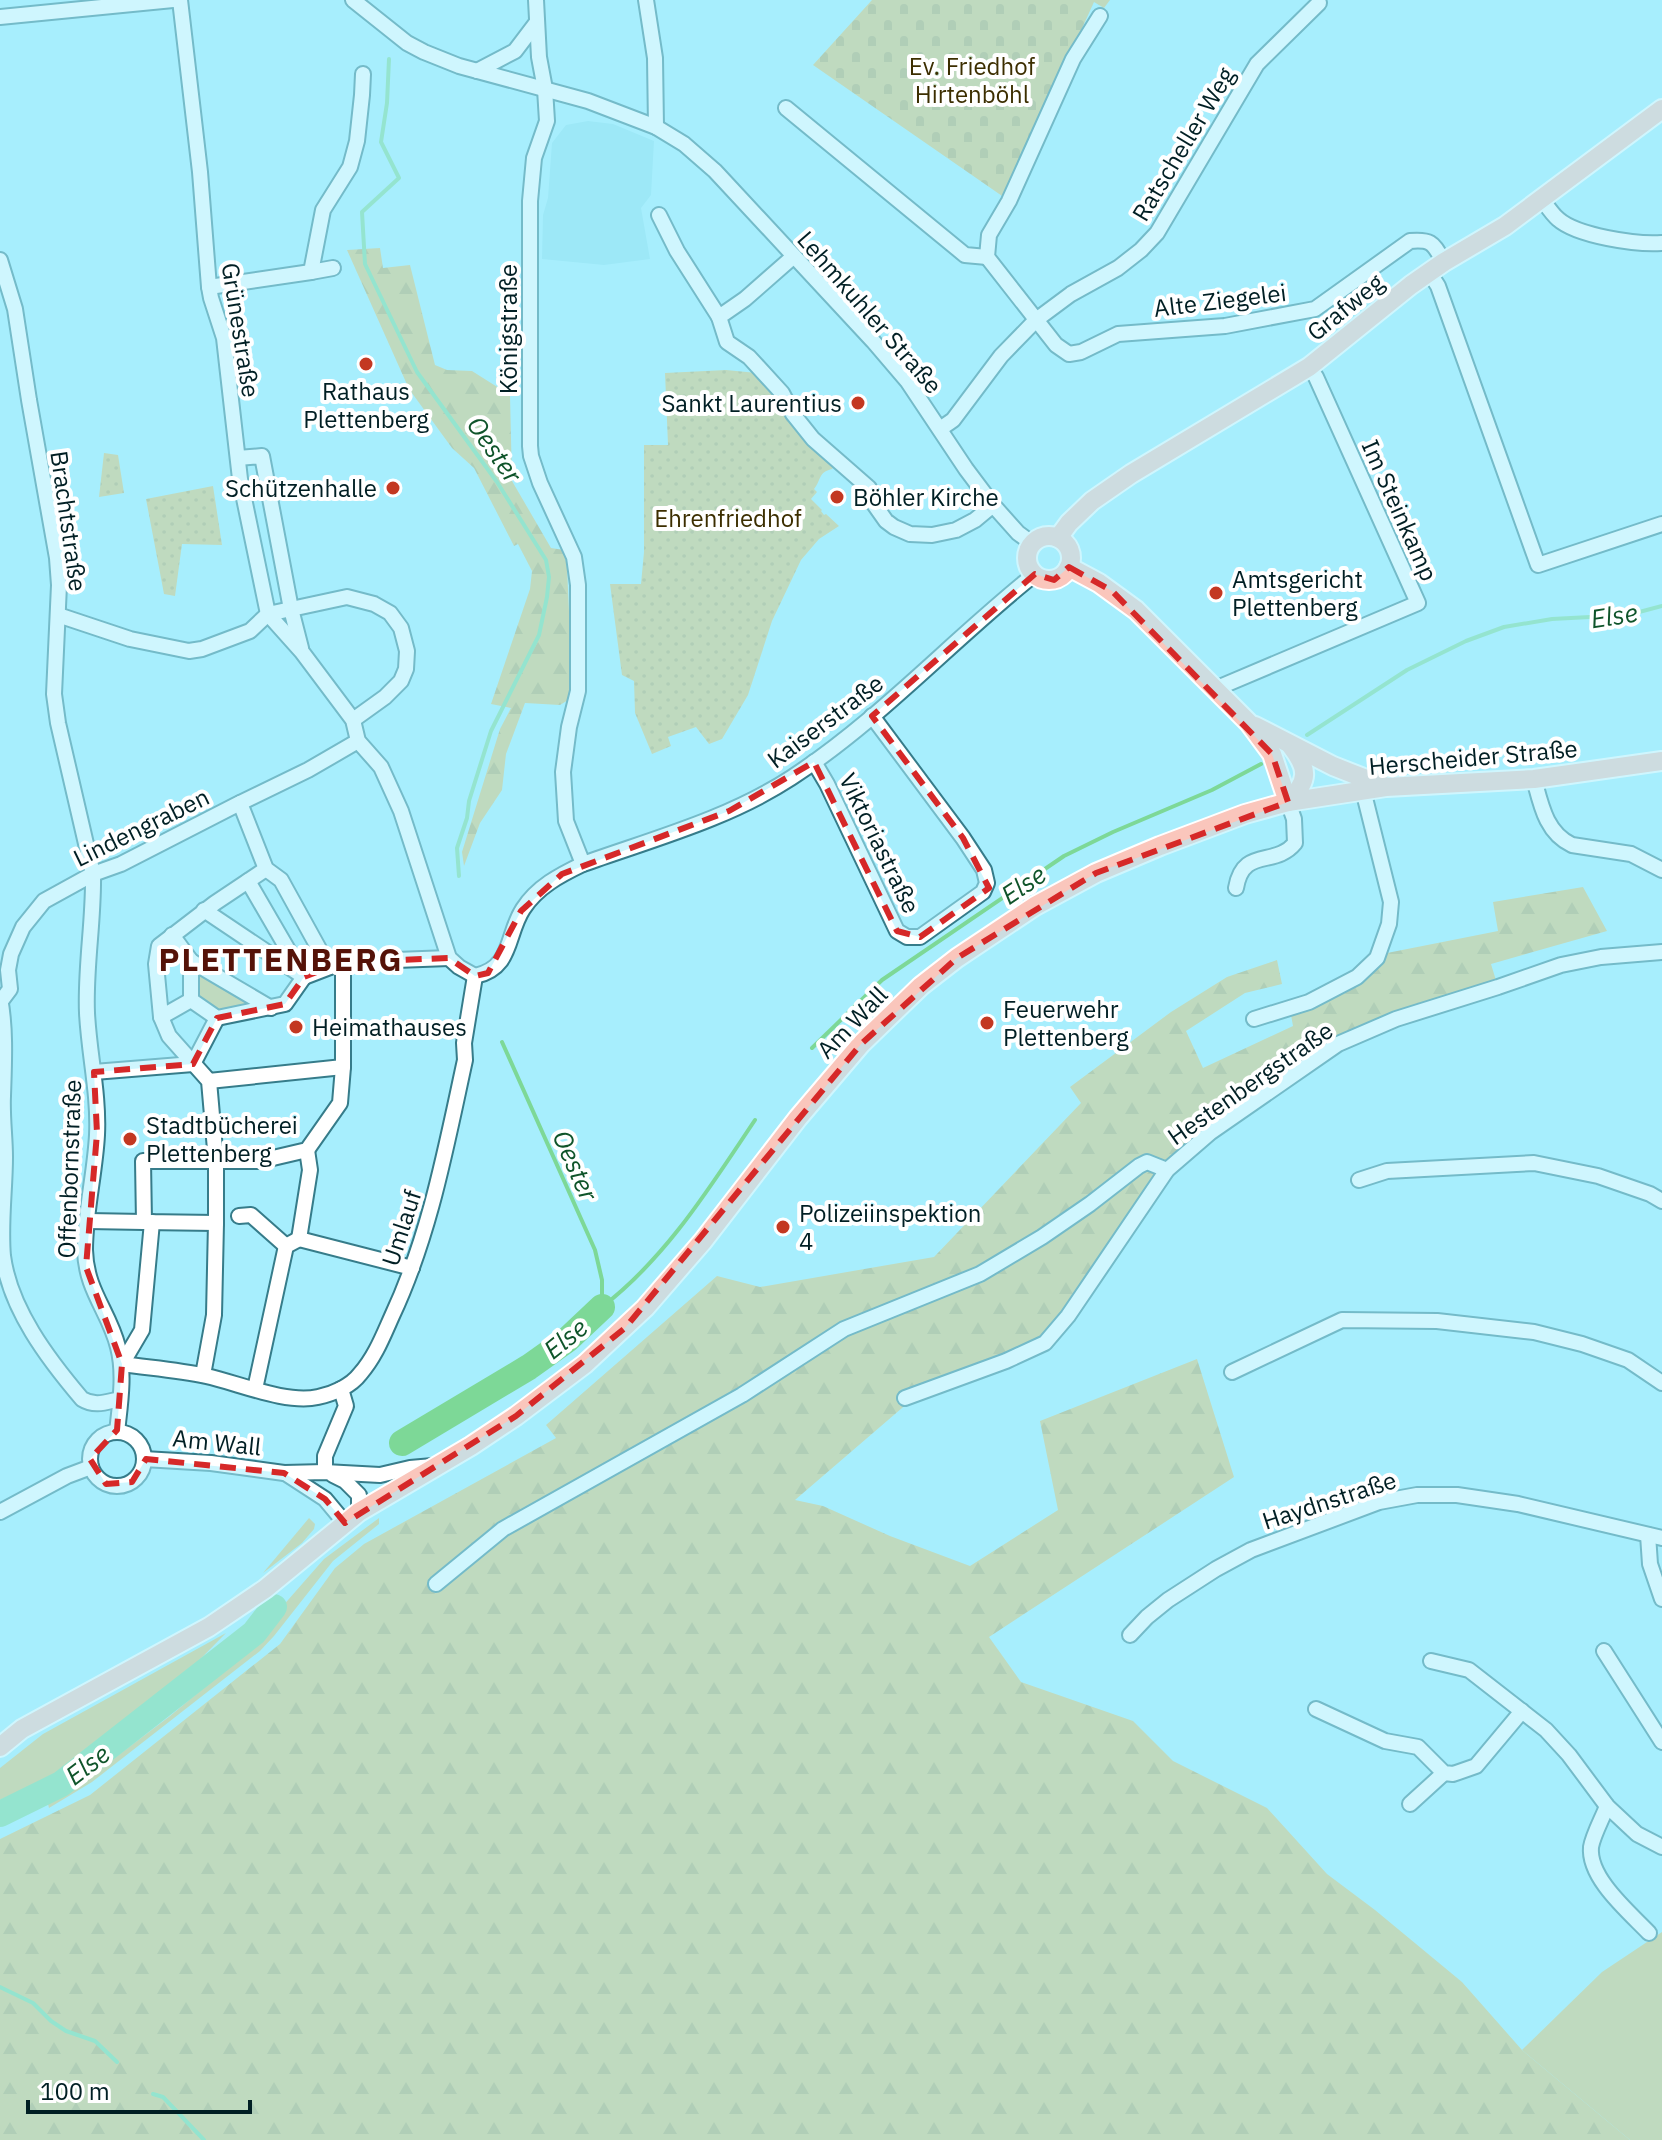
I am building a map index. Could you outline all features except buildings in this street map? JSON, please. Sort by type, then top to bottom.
[{"type":"main road","name":"Grafweg","points":[[1058,538],[1092,501],[1131,474],[1309,367],[1385,304],[1437,267],[1505,226],[1662,109]]},
{"type":"main road","points":[[1045,537],[1058,538],[1070,551],[1069,567],[1065,574],[1054,580],[1043,579],[1029,566],[1029,551],[1033,544],[1045,537]]},
{"type":"main road","points":[[1069,567],[1122,598],[1249,723],[1272,754],[1288,802],[1300,789],[1305,777],[1302,762],[1290,743]]},
{"type":"main road","points":[[1249,723],[1346,772],[1386,787]]},
{"type":"main road","name":"Herscheider Straße","points":[[1288,802],[1386,787],[1534,779],[1662,761]]},
{"type":"main road","name":"Am Wall","points":[[352,1517],[516,1416],[585,1364],[645,1308],[703,1241],[798,1118],[861,1044],[921,986],[957,958],[1035,906],[1088,877],[1188,835],[1288,802]]},
{"type":"main road","points":[[0,1747],[22,1729],[209,1627],[265,1589],[352,1517]]},
{"type":"street","points":[[7,0],[6,16],[173,0]]},
{"type":"street","name":"Grünestraße","points":[[180,0],[200,172],[209,287],[224,338],[238,458],[268,614]]},
{"type":"street","name":"Lehmkuhler Straße","points":[[353,0],[407,43],[442,60],[588,101],[656,127],[684,144],[715,171],[908,382],[993,505],[1018,533],[1033,544]]},
{"type":"street","name":"Königstraße","points":[[536,0],[547,121],[534,158],[530,201],[530,446],[540,483],[574,557],[578,585],[578,691],[563,772],[566,821],[583,864]]},
{"type":"street","points":[[646,0],[655,58],[656,127]]},
{"type":"street","name":"Ratscheller Weg","points":[[940,429],[953,420],[1001,356],[1036,320],[1071,294],[1118,268],[1157,233],[1257,64],[1319,3]]},
{"type":"street","points":[[1036,320],[987,257],[989,235],[1009,201],[1073,59],[1100,16]]},
{"type":"street","points":[[477,71],[515,51],[537,22]]},
{"type":"street","points":[[311,272],[323,210],[350,167],[357,139],[363,74]]},
{"type":"street","points":[[786,108],[965,255],[987,257]]},
{"type":"street","points":[[1542,199],[1559,220],[1578,230],[1630,242],[1662,243]]},
{"type":"street","points":[[659,215],[684,263],[719,317],[727,342],[749,357],[782,393],[793,414],[813,439],[869,488],[874,504],[886,521],[910,534],[932,535],[956,530],[993,505]]},
{"type":"street","name":"Alte Ziegelei","points":[[1036,320],[1056,345],[1069,354],[1081,352],[1118,334],[1225,326],[1315,309],[1410,241],[1433,243],[1437,267]]},
{"type":"street","points":[[719,317],[745,299],[794,256]]},
{"type":"street","name":"Brachtstraße","points":[[0,260],[15,309],[52,528],[59,585],[58,615],[130,639],[189,651],[250,631],[268,614]]},
{"type":"street","points":[[1437,267],[1438,286],[1538,565],[1662,524]]},
{"type":"street","points":[[209,287],[333,268]]},
{"type":"street","name":"Im Steinkamp","points":[[1215,689],[1418,603],[1309,367]]},
{"type":"street","points":[[238,458],[262,456],[302,652]]},
{"type":"street","name":"Kaiserstraße","points":[[475,976],[488,973],[498,966],[521,911],[545,886],[583,864],[729,811],[789,779],[872,716],[1035,574]]},
{"type":"street","points":[[353,720],[385,697],[401,681],[406,669],[407,651],[401,628],[390,613],[358,598],[347,597],[268,614],[302,652],[353,720],[358,741],[381,767],[401,811],[449,958],[475,976]]},
{"type":"street","name":"Offenbornstraße","points":[[58,615],[54,694],[62,747],[87,842],[94,897],[87,1016],[97,1133],[85,1248],[89,1281],[117,1343],[122,1364]]},
{"type":"street","name":"Viktoriastraße","points":[[814,762],[897,931],[907,937],[920,937],[983,892],[987,883],[984,870],[872,716]]},
{"type":"street","name":"Lindengraben","points":[[120,1399],[97,1404],[82,1399],[39,1342],[9,1281],[1,1232],[5,1157],[3,1098],[10,1075],[0,1000],[10,989],[8,970],[11,954],[23,927],[52,895],[121,864],[308,770],[358,741]]},
{"type":"street","points":[[1534,779],[1547,821],[1564,841],[1572,845],[1631,854],[1662,870]]},
{"type":"street","points":[[1254,1019],[1309,1002],[1357,977],[1377,958],[1389,924],[1391,902],[1363,790]]},
{"type":"street","points":[[1236,888],[1243,866],[1288,850],[1295,843],[1294,819],[1288,802]]},
{"type":"street","points":[[117,1432],[122,1364],[142,1330],[148,1222],[143,1161],[260,1161],[307,1150],[340,1103],[343,1067],[336,964],[281,880],[266,869],[240,803]]},
{"type":"street","points":[[203,1375],[214,1315],[224,1218],[209,1081],[169,1036],[161,1017],[156,964],[159,946],[204,910],[266,869]]},
{"type":"street","points":[[248,881],[304,977]]},
{"type":"street","points":[[204,910],[304,977]]},
{"type":"street","points":[[172,935],[191,961],[271,1008]]},
{"type":"street","name":"Hestenbergstraße","points":[[905,1398],[1006,1361],[1045,1343],[1068,1316],[1167,1170],[1211,1132],[1338,1044],[1396,1019],[1561,965],[1601,957],[1662,952]]},
{"type":"street","points":[[191,1000],[217,1018],[285,1004],[304,977],[336,964],[449,958]]},
{"type":"street","points":[[191,961],[191,1000]]},
{"type":"street","name":"Umlauf","points":[[341,1389],[359,1377],[374,1355],[412,1268],[435,1199],[465,1060],[464,1043],[475,976]]},
{"type":"street","points":[[161,1017],[191,1000]]},
{"type":"street","points":[[193,1064],[217,1018]]},
{"type":"street","points":[[94,1072],[193,1064]]},
{"type":"street","points":[[209,1081],[343,1067]]},
{"type":"street","points":[[255,1389],[310,1170],[307,1150]]},
{"type":"street","points":[[436,1584],[503,1529],[742,1395],[844,1329],[980,1274],[1054,1229],[1147,1162],[1167,1170]]},
{"type":"street","points":[[1359,1180],[1387,1171],[1534,1163],[1598,1176],[1662,1201]]},
{"type":"street","points":[[88,1221],[148,1222],[251,1215],[292,1242],[412,1268]]},
{"type":"street","points":[[1232,1372],[1342,1320],[1437,1321],[1534,1332],[1582,1344],[1628,1360],[1662,1383]]},
{"type":"street","points":[[122,1364],[203,1375],[279,1395],[319,1397],[341,1389],[346,1406],[325,1456],[325,1472],[345,1481],[359,1495],[352,1517]]},
{"type":"street","points":[[117,1432],[138,1441],[144,1459],[137,1477],[120,1486],[102,1482],[91,1467],[90,1455],[96,1442],[105,1435],[117,1432]]},
{"type":"street","name":"Am Wall","points":[[144,1459],[211,1463],[284,1473],[380,1475],[438,1466]]},
{"type":"street","points":[[0,1512],[67,1476],[91,1467]]},
{"type":"street","name":"Am Wall","points":[[284,1473],[352,1517]]},
{"type":"street","name":"Haydnstraße","points":[[1130,1635],[1168,1600],[1251,1550],[1379,1502],[1417,1495],[1457,1495],[1518,1504],[1655,1536]]},
{"type":"street","points":[[1655,1536],[1650,1564],[1662,1599]]},
{"type":"street","points":[[1604,1651],[1662,1742]]},
{"type":"street","points":[[1431,1661],[1469,1670],[1546,1730],[1607,1806],[1637,1834],[1662,1847]]},
{"type":"street","points":[[1316,1709],[1385,1741],[1418,1747],[1444,1773],[1453,1774],[1476,1766],[1522,1711]]},
{"type":"street","points":[[1410,1804],[1444,1773]]},
{"type":"street","points":[[1607,1806],[1591,1847],[1594,1869],[1611,1894],[1649,1933]]},
{"type":"highlighted area","points":[[1069,567],[1112,591],[1272,754],[1288,802],[1096,873],[957,958],[861,1044],[625,1328],[516,1416],[345,1523],[325,1499],[284,1473],[146,1459],[132,1482],[106,1484],[90,1459],[117,1430],[122,1364],[86,1267],[97,1133],[94,1072],[193,1064],[217,1018],[285,1004],[304,977],[343,962],[449,958],[475,976],[488,973],[521,911],[562,874],[729,811],[814,762],[897,931],[920,937],[989,888],[963,838],[872,716],[1035,574],[1054,580]]},
{"type":"shaded area","points":[[588,121],[613,124],[654,141],[651,195],[641,208],[650,259],[604,265],[542,259],[543,215],[548,198],[552,143],[566,125]]},
{"type":"green space","name":"Ev. Friedhof Hirtenböhl","points":[[872,0],[1110,0],[1104,8],[1094,2],[1005,198],[813,65]]},
{"type":"green space","points":[[380,248],[383,268],[410,265],[435,365],[447,370],[472,371],[510,395],[512,481],[551,548],[564,550],[567,568],[573,697],[560,705],[525,703],[506,754],[502,790],[480,823],[464,866],[462,852],[500,729],[511,708],[491,704],[530,589],[532,571],[518,544],[514,546],[474,468],[452,448],[409,389],[347,250]]},
{"type":"green space","name":"Ehrenfriedhof","points":[[726,370],[757,373],[835,465],[822,475],[814,489],[817,492],[811,499],[824,515],[839,526],[819,539],[801,560],[772,621],[748,695],[722,739],[709,744],[696,727],[668,737],[671,746],[652,754],[635,713],[634,681],[622,675],[610,584],[641,584],[644,445],[668,445],[665,373]]},
{"type":"green space","points":[[104,453],[118,455],[124,493],[99,497]]},
{"type":"green space","points":[[213,486],[222,545],[182,544],[175,596],[164,594],[146,499]]},
{"type":"green space","points":[[1583,887],[1607,931],[1491,964],[1498,987],[1338,1044],[1167,1170],[1045,1343],[923,1390],[795,1500],[823,1506],[890,1536],[970,1566],[1058,1510],[1040,1421],[1197,1359],[1234,1477],[989,1637],[1021,1682],[1133,1721],[1173,1761],[1267,1808],[1327,1874],[1462,1982],[1522,2050],[1630,2140],[0,2140],[0,1839],[90,1795],[280,1644],[335,1568],[364,1544],[556,1438],[546,1425],[717,1276],[760,1287],[934,1257],[1081,1103],[1070,1087],[1171,1012],[1227,977],[1277,960],[1282,984],[1245,993],[1186,1031],[1203,1068],[1293,1026],[1291,1015],[1359,982],[1381,964],[1387,953],[1498,931],[1493,902]]},
{"type":"green space","points":[[191,961],[271,1008],[217,1018],[191,1000]]},
{"type":"green space","points":[[309,1518],[315,1524],[314,1529],[302,1543],[263,1573]]},
{"type":"green space","points":[[379,1518],[379,1524],[333,1561],[260,1651],[92,1782],[49,1808],[48,1804],[71,1791],[170,1716],[230,1666],[324,1559]]},
{"type":"green space","points":[[226,1633],[164,1696],[68,1769],[0,1800],[0,1768],[43,1734]]},
{"type":"green space","points":[[1662,1932],[1662,2140],[1630,2140],[1522,2050],[1602,1972]]},
{"type":"waterway","name":"Oester","points":[[389,59],[381,142],[399,178],[362,212],[365,264],[417,372],[497,482],[546,560],[549,577],[539,635],[491,731],[469,801],[457,848],[459,876]]},
{"type":"waterway","name":"Else","points":[[1307,735],[1407,670],[1466,641],[1504,627],[1552,619],[1628,615],[1662,606]]},
{"type":"waterway","name":"Else","points":[[812,1048],[882,980],[1064,856],[1212,790],[1261,764]]},
{"type":"waterway","name":"Oester","points":[[502,1042],[595,1250],[602,1280],[602,1307]]},
{"type":"waterway","name":"Else","points":[[602,1307],[667,1244],[755,1120]]},
{"type":"waterway","name":"Else","points":[[402,1443],[529,1367],[567,1340],[602,1307]]},
{"type":"waterway","name":"Else","points":[[0,1814],[61,1784],[254,1633],[274,1607]]},
{"type":"waterway","points":[[0,1987],[33,2003],[66,2031],[95,2041],[117,2062]]},
{"type":"waterway","points":[[153,2094],[163,2097],[204,2140]]},
{"type":"place","name":"Rathaus Plettenberg","points":[[366,364]]},
{"type":"place","name":"Sankt Laurentius","points":[[858,403]]},
{"type":"place","name":"Schützenhalle","points":[[393,488]]},
{"type":"place","name":"Böhler Kirche","points":[[837,497]]},
{"type":"place","name":"Amtsgericht Plettenberg","points":[[1216,593]]},
{"type":"place","name":"Feuerwehr Plettenberg","points":[[987,1023]]},
{"type":"place","name":"Heimathauses","points":[[296,1027]]},
{"type":"place","name":"Stadtbücherei Plettenberg","points":[[130,1139]]},
{"type":"place","name":"Polizeiinspektion 4","points":[[783,1227]]},
{"type":"district","name":"PLETTENBERG","points":[[281,959]]}]
